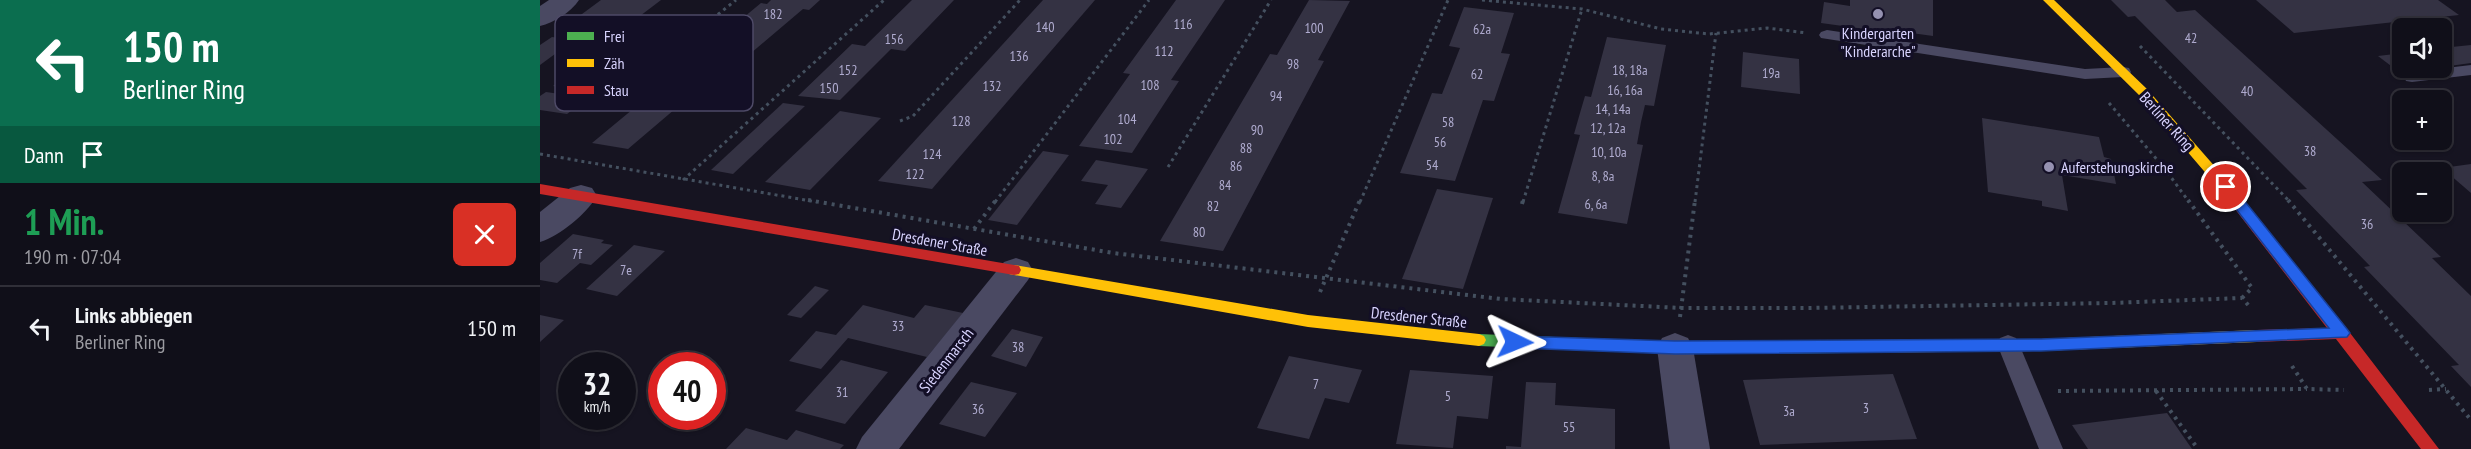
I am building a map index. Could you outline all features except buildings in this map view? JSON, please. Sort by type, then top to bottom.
[{"type":"street","points":[[540,18],[566,0]]},
{"type":"street","name":"Berliner Ring","points":[[2048,0],[2123,72],[2226,187],[2431,449]]},
{"type":"street","name":"Dresdener Straße","points":[[540,189],[1308,321],[1492,341],[1675,348],[2008,344],[2271,338],[2342,333]]},
{"type":"street","points":[[540,230],[581,196]]},
{"type":"street","name":"Siedenmarsch","points":[[876,449],[1016,271]]},
{"type":"street","points":[[1675,348],[1690,449]]},
{"type":"lane","points":[[1827,35],[2085,74],[2123,72]]},
{"type":"lane","points":[[2452,72],[2471,70]]},
{"type":"lane","points":[[2008,344],[2051,449]]},
{"type":"path","points":[[717,15],[736,0]]},
{"type":"path","points":[[683,180],[884,0]]},
{"type":"path","points":[[900,121],[913,116],[1020,0]]},
{"type":"path","points":[[950,261],[1149,0]]},
{"type":"path","points":[[1168,167],[1271,0]]},
{"type":"path","points":[[1308,321],[1448,0]]},
{"type":"path","points":[[1482,0],[1582,9],[1661,29],[1716,33],[1767,28],[1827,35]]},
{"type":"path","points":[[1522,204],[1582,9]]},
{"type":"path","points":[[1675,348],[1716,33]]},
{"type":"path","points":[[540,154],[1113,254],[1501,299],[1682,308],[2111,303],[2242,298],[2252,288],[2165,169],[2085,74]]},
{"type":"path","points":[[2242,298],[2255,315]]},
{"type":"path","points":[[2289,362],[2307,390]]},
{"type":"path","points":[[2027,391],[2355,391]]},
{"type":"path","points":[[2156,391],[2198,449]]},
{"type":"traffic: fast","points":[[1479,340],[1675,348],[1844,347]]},
{"type":"traffic: slow","points":[[2048,0],[2143,92],[2226,188]]},
{"type":"traffic: slow","points":[[1014,270],[1308,321],[1479,340]]},
{"type":"traffic: slow","points":[[1844,347],[2041,345],[2257,336]]},
{"type":"traffic: jam","points":[[2226,188],[2431,449]]},
{"type":"traffic: jam","points":[[540,189],[1014,270]]},
{"type":"traffic: jam","points":[[2257,336],[2342,333]]},
{"type":"place","name":"Kindergarten \"Kinderarche\"","points":[[1878,14]]},
{"type":"place","name":"Auferstehungskirche","points":[[2049,167]]},
{"type":"route","points":[[1515,342],[1675,348],[2041,345],[2271,338],[2342,333],[2226,187]]}]
